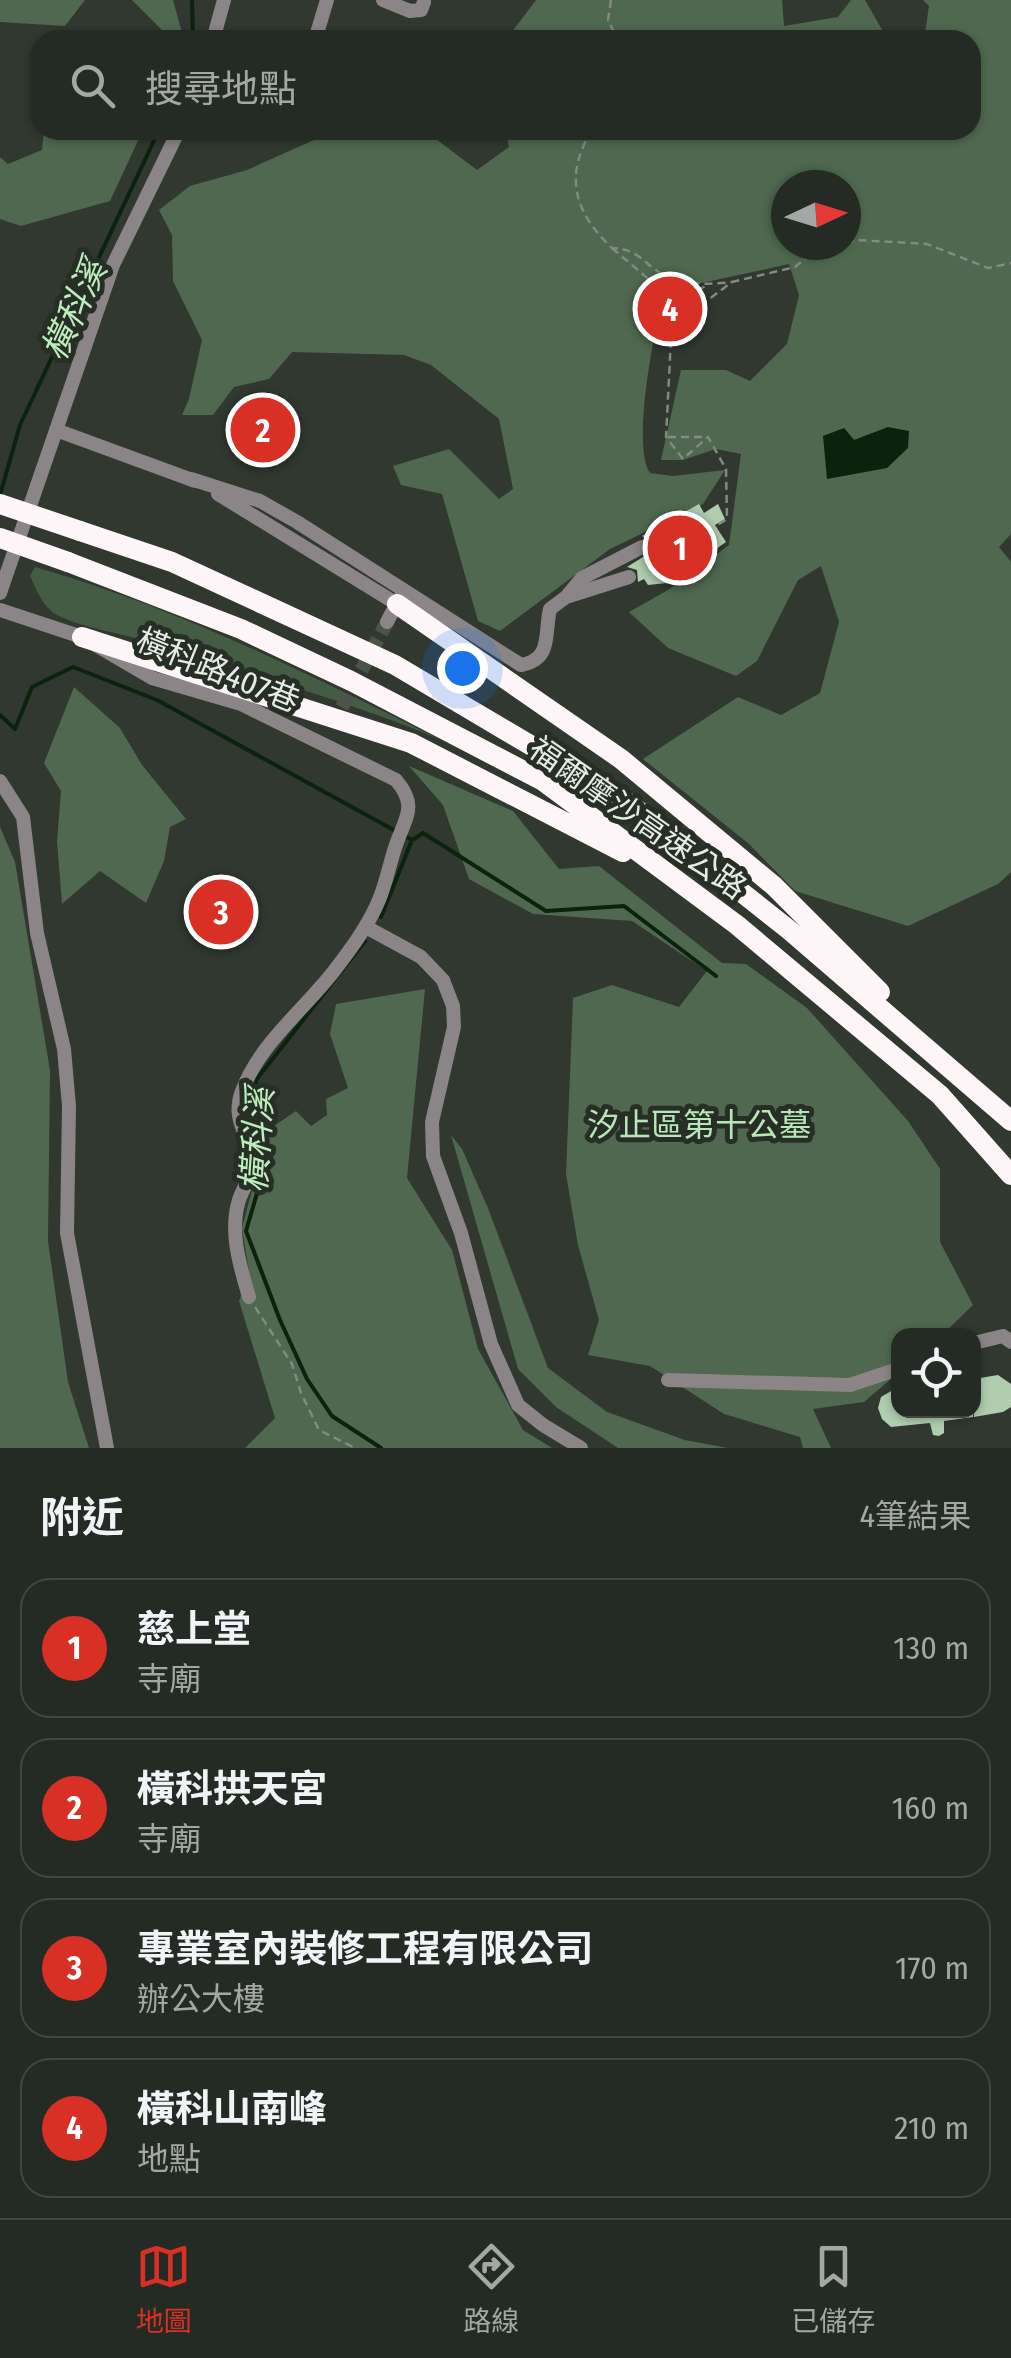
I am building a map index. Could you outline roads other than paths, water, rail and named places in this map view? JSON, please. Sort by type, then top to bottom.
[{"type":"highway","name":"福爾摩沙高速公路","points":[[0,504],[172,562],[395,665],[630,804],[788,929],[1011,1122]]},
{"type":"highway","name":"福爾摩沙高速公路","points":[[0,538],[241,630],[543,781],[678,880],[940,1096],[1011,1175]]},
{"type":"highway","points":[[396,605],[621,759],[712,832],[774,886],[995,1106]]},
{"type":"highway","points":[[82,637],[411,743],[678,880]]},
{"type":"street","points":[[218,30],[224,0]]},
{"type":"street","points":[[319,30],[327,0]]},
{"type":"street","points":[[383,0],[415,12],[421,10],[424,2]]},
{"type":"street","points":[[0,593],[113,266],[174,140]]},
{"type":"street","points":[[56,430],[191,479],[277,528],[396,605],[521,666],[542,655],[547,647],[550,609],[582,578],[642,546]]},
{"type":"street","points":[[566,597],[629,577]]},
{"type":"street","name":"橫科路407巷","points":[[0,610],[82,637],[152,678],[231,700],[396,780],[408,794],[405,822],[379,901],[366,927]]},
{"type":"street","points":[[323,744],[332,726]]},
{"type":"street","points":[[0,781],[22,817],[37,933],[64,1049],[69,1106],[67,1233],[107,1448]]},
{"type":"street","points":[[249,1297],[238,1256],[235,1224],[252,1169],[238,1116],[240,1099],[252,1068],[366,927],[421,958],[444,980],[454,1006],[454,1027],[432,1122],[432,1156],[460,1233],[491,1344],[518,1405],[581,1448]]},
{"type":"street","points":[[981,1342],[1003,1336],[1011,1342]]},
{"type":"street","points":[[668,1380],[850,1385],[891,1371]]},
{"type":"waterway","name":"橫科溪","points":[[192,0],[193,30]]},
{"type":"waterway","name":"橫科溪","points":[[0,495],[20,425],[154,140]]},
{"type":"waterway","name":"橫科溪","points":[[0,715],[15,729],[32,687],[73,667],[157,700],[412,840],[381,917]]},
{"type":"waterway","points":[[414,839],[423,833],[546,911],[624,906],[716,976]]},
{"type":"waterway","name":"橫科溪","points":[[254,1142],[256,1080],[365,941]]},
{"type":"waterway","name":"橫科溪","points":[[257,1166],[260,1183],[246,1231],[280,1320],[307,1379],[332,1416],[381,1448]]},
{"type":"tunnel","points":[[332,726],[387,622]]},
{"type":"place","name":"橫科山南峰","points":[[670,309]]},
{"type":"place","name":"橫科拱天宮","points":[[263,430]]},
{"type":"place","name":"慈上堂","points":[[680,548]]},
{"type":"place","name":"專業室內裝修工程有限公司","points":[[221,912]]},
{"type":"park label","name":"汐止區第十公墓","points":[[699,1125]]}]
